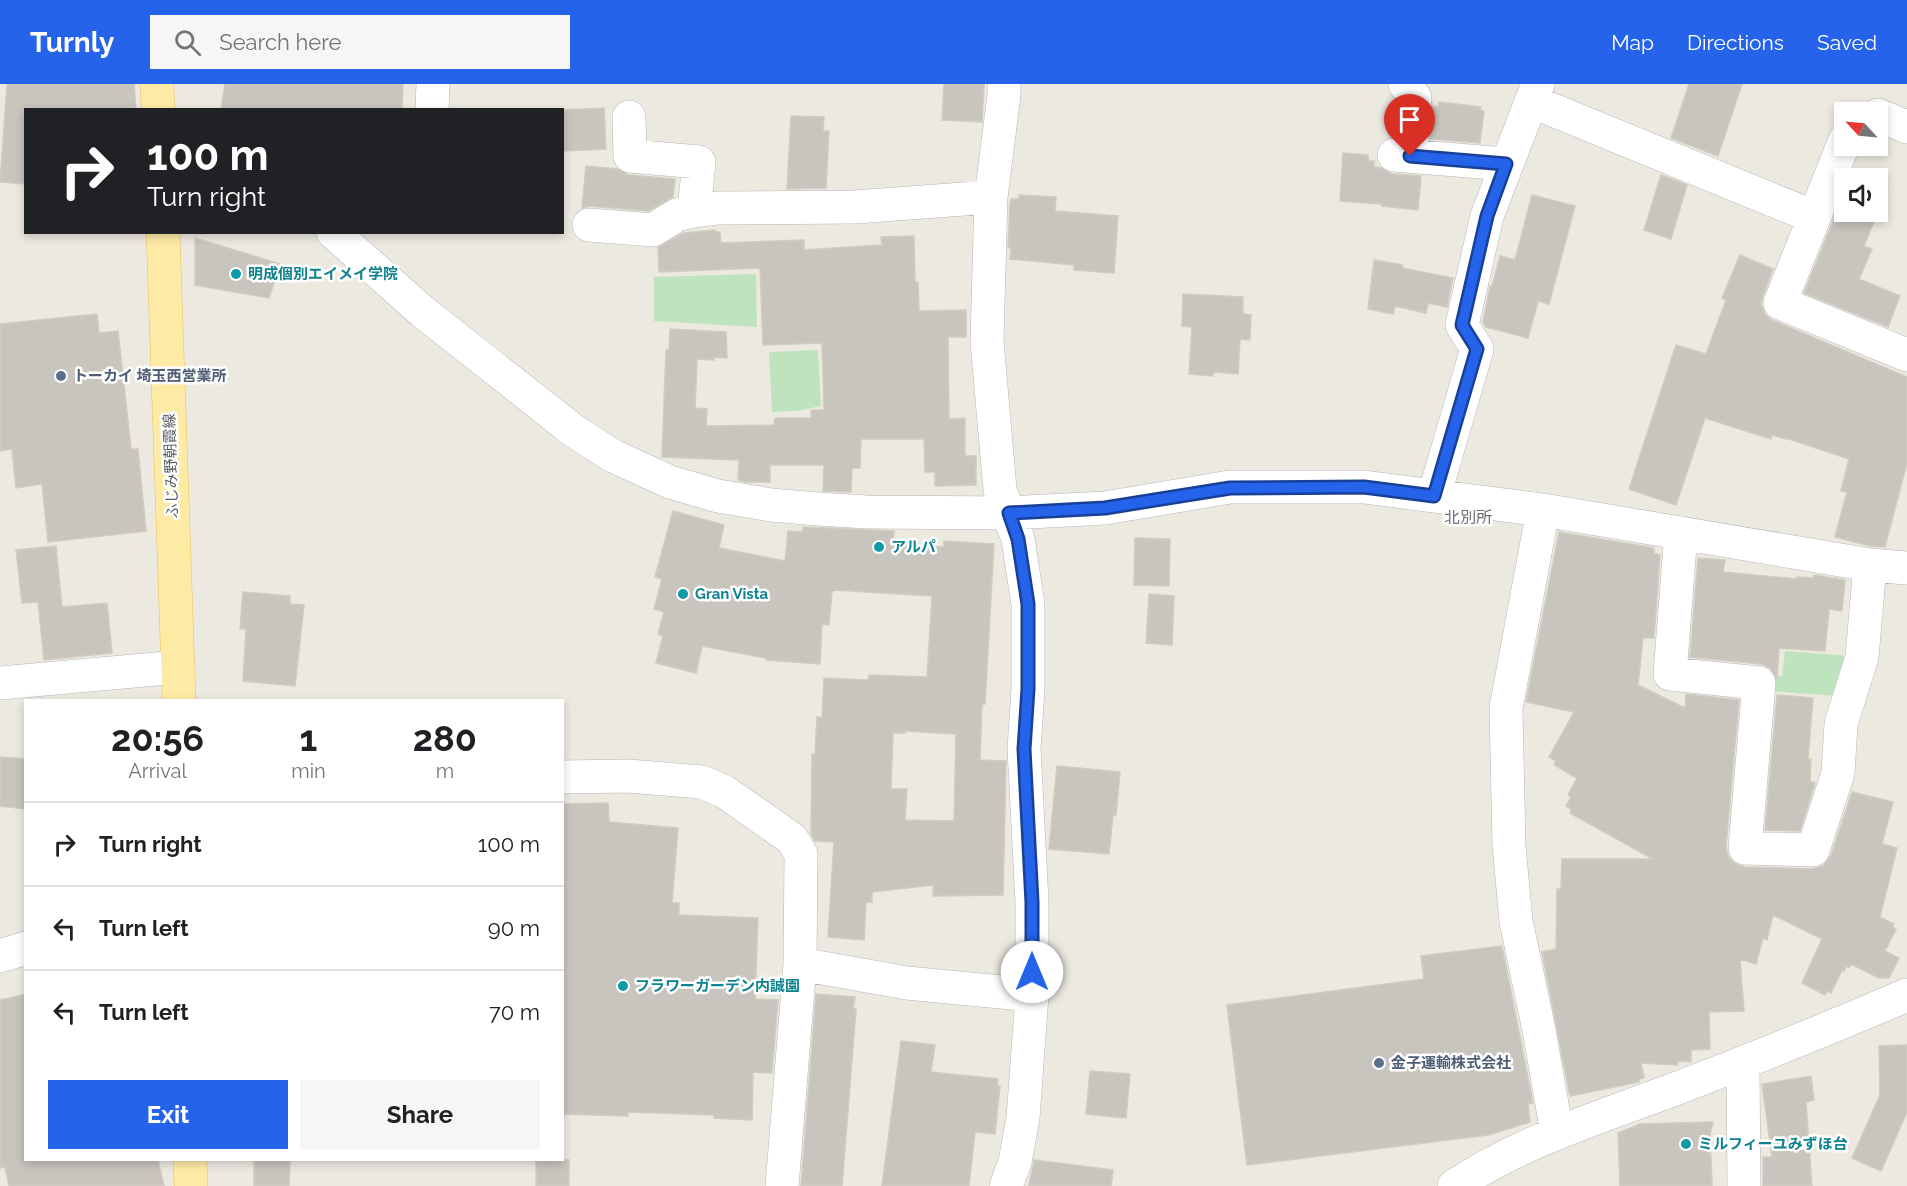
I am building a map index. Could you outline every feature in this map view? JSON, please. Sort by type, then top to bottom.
[{"type":"main road","points":[[157,84],[158,108]]},
{"type":"main road","name":"ふじみ野朝霞線","points":[[163,234],[179,699]]},
{"type":"main road","points":[[190,1161],[191,1186]]},
{"type":"street","points":[[432,108],[433,84]]},
{"type":"street","points":[[1004,84],[992,197],[987,341],[1000,490],[1018,539],[1028,604],[1028,689],[1024,749],[1032,902],[1032,995],[1023,1119],[1015,1162],[1006,1186]]},
{"type":"street","points":[[1405,84],[1415,98],[1402,155],[1506,164]]},
{"type":"street","points":[[1434,496],[1477,349],[1462,325],[1487,216],[1534,93],[1814,217]]},
{"type":"street","points":[[629,117],[630,156],[699,162],[694,210]]},
{"type":"street","points":[[1888,119],[1907,127]]},
{"type":"street","points":[[1839,156],[1780,303],[1907,355]]},
{"type":"street","points":[[589,225],[652,230],[677,215],[694,210],[855,207],[992,197]]},
{"type":"street","points":[[335,234],[423,312],[573,432],[613,456],[670,482],[718,496],[771,505],[866,512],[1009,513],[1105,508],[1230,488],[1364,487],[1544,510],[1870,565],[1907,568]]},
{"type":"street","points":[[1544,510],[1506,708],[1509,846],[1516,921],[1539,1030],[1557,1133]]},
{"type":"street","points":[[1681,533],[1670,674],[1759,683],[1745,848],[1813,850],[1838,773],[1841,724],[1862,657],[1870,565]]},
{"type":"street","points":[[0,682],[178,667]]},
{"type":"street","points":[[564,777],[628,776],[702,782],[725,792],[792,839],[801,854],[800,964],[782,1186]]},
{"type":"street","points":[[0,956],[24,949]]},
{"type":"street","points":[[800,964],[907,983],[1032,995]]},
{"type":"street","points":[[1454,1186],[1504,1157],[1557,1133],[1795,1043],[1907,995]]},
{"type":"street","points":[[1743,1063],[1743,1186]]},
{"type":"green space","points":[[756,274],[757,327],[654,321],[654,277]]},
{"type":"green space","points":[[818,350],[821,406],[797,411],[772,412],[769,352]]},
{"type":"green space","points":[[1785,651],[1851,656],[1837,696],[1769,691],[1771,675],[1782,676]]},
{"type":"building","points":[[134,84],[136,108],[24,108],[24,184],[0,182],[7,85]]},
{"type":"building","points":[[225,84],[403,84],[402,108],[221,108]]},
{"type":"building","points":[[944,84],[984,84],[982,122],[942,120]]},
{"type":"building","points":[[1689,84],[1742,84],[1718,156],[1671,138]]},
{"type":"building","points":[[1439,102],[1481,107],[1480,110],[1484,111],[1480,143],[1430,139],[1433,106],[1438,107]]},
{"type":"building","points":[[604,108],[606,149],[564,151],[564,110]]},
{"type":"building","points":[[791,116],[824,117],[823,131],[829,131],[826,188],[787,189]]},
{"type":"building","points":[[1343,153],[1368,155],[1368,161],[1374,161],[1374,167],[1392,174],[1421,176],[1418,210],[1382,206],[1382,204],[1340,201]]},
{"type":"building","points":[[586,166],[617,169],[628,175],[675,179],[673,197],[648,211],[590,206],[582,208]]},
{"type":"building","points":[[1661,175],[1687,185],[1671,239],[1644,230]]},
{"type":"building","points":[[1019,195],[1056,197],[1055,211],[1118,216],[1114,273],[1074,270],[1074,265],[1010,259],[1011,248],[1008,248],[1010,204],[1011,199],[1019,199]]},
{"type":"building","points":[[1532,195],[1575,206],[1549,304],[1538,301],[1528,338],[1486,327],[1483,322],[1490,286],[1492,286],[1500,256],[1515,260]]},
{"type":"building","points":[[1834,218],[1834,222],[1874,222],[1864,246],[1872,249],[1859,279],[1900,296],[1888,327],[1804,293]]},
{"type":"building","points":[[715,230],[715,232],[720,232],[721,243],[804,240],[804,250],[882,245],[881,237],[914,236],[915,282],[918,282],[919,311],[966,310],[966,337],[948,337],[949,419],[965,418],[965,456],[976,456],[976,485],[935,486],[935,472],[925,472],[924,439],[861,439],[860,468],[852,468],[851,492],[823,491],[824,465],[770,465],[770,482],[745,482],[738,480],[739,460],[662,457],[666,350],[669,350],[670,329],[726,332],[727,358],[697,359],[695,408],[707,409],[706,426],[774,425],[775,418],[811,418],[811,410],[824,410],[822,343],[763,345],[760,268],[659,272],[658,247],[684,233]]},
{"type":"building","name":"明成個別エイメイ学院","points":[[195,238],[280,264],[269,298],[195,285]]},
{"type":"building","points":[[1740,255],[1773,269],[1761,305],[1765,314],[1772,320],[1907,377],[1907,463],[1885,547],[1870,546],[1835,537],[1847,492],[1841,491],[1849,459],[1786,438],[1772,435],[1771,439],[1705,418],[1676,505],[1629,489],[1676,345],[1706,354],[1726,300],[1722,298]]},
{"type":"building","points":[[1374,260],[1453,278],[1447,307],[1428,303],[1426,313],[1395,306],[1393,314],[1368,309]]},
{"type":"building","points":[[1183,294],[1243,297],[1243,314],[1251,315],[1250,340],[1240,339],[1238,374],[1214,372],[1213,376],[1189,374],[1192,327],[1182,326]]},
{"type":"building","points":[[97,314],[99,333],[118,331],[131,449],[138,449],[146,531],[48,542],[42,484],[16,488],[12,449],[0,451],[0,324]]},
{"type":"building","points":[[673,511],[724,525],[719,548],[785,561],[788,531],[803,532],[803,527],[894,531],[893,544],[944,547],[944,541],[994,544],[980,760],[1006,761],[1003,895],[933,896],[933,885],[872,892],[872,902],[866,902],[864,940],[828,937],[834,842],[815,841],[811,834],[812,754],[815,754],[817,717],[822,718],[824,678],[868,680],[869,675],[927,677],[932,596],[835,590],[832,592],[829,625],[822,624],[820,664],[766,660],[766,658],[702,646],[696,673],[656,663],[663,636],[658,634],[664,612],[654,609],[662,579],[655,577]],"holes":[[[905,731],[956,734],[954,821],[905,820],[907,789],[891,789],[893,733],[905,733]]]},
{"type":"building","points":[[1559,532],[1654,548],[1654,554],[1660,555],[1654,638],[1643,638],[1638,685],[1685,708],[1686,694],[1739,700],[1726,846],[1728,856],[1734,863],[1744,867],[1812,869],[1823,866],[1831,856],[1852,792],[1893,802],[1882,844],[1897,848],[1880,917],[1894,924],[1892,927],[1896,929],[1885,951],[1899,958],[1889,978],[1879,978],[1851,964],[1849,968],[1846,966],[1844,971],[1842,970],[1831,993],[1827,991],[1825,995],[1802,983],[1822,939],[1773,915],[1767,940],[1763,938],[1756,964],[1740,959],[1744,1011],[1709,1012],[1710,1049],[1691,1050],[1691,1062],[1678,1061],[1678,1065],[1641,1063],[1644,1078],[1639,1079],[1639,1082],[1570,1096],[1542,952],[1556,949],[1557,889],[1561,889],[1562,859],[1653,859],[1570,813],[1571,809],[1566,806],[1571,797],[1568,795],[1577,778],[1554,765],[1556,761],[1549,757],[1574,712],[1526,702]]},
{"type":"building","points":[[1135,538],[1170,539],[1169,586],[1134,585]]},
{"type":"building","points":[[56,546],[62,607],[107,603],[112,653],[44,660],[38,602],[22,603],[16,550]]},
{"type":"building","points":[[1698,558],[1725,560],[1723,572],[1797,579],[1797,577],[1813,578],[1814,575],[1845,580],[1842,611],[1829,609],[1825,651],[1779,648],[1777,680],[1770,668],[1761,664],[1690,657]]},
{"type":"building","points":[[243,592],[290,596],[290,604],[304,605],[295,686],[243,681],[246,629],[240,629]]},
{"type":"building","points":[[1149,594],[1174,596],[1172,645],[1146,643]]},
{"type":"building","points":[[1777,695],[1813,698],[1808,759],[1811,759],[1810,781],[1815,783],[1800,831],[1765,830]]},
{"type":"building","points":[[0,757],[24,759],[24,809],[0,806]]},
{"type":"building","points":[[1057,766],[1120,772],[1109,854],[1049,849]]},
{"type":"building","points":[[608,803],[609,822],[678,828],[672,903],[679,903],[679,915],[758,918],[755,999],[778,1000],[772,1073],[753,1072],[752,1120],[714,1118],[714,1115],[628,1112],[628,1116],[564,1114],[564,804]]},
{"type":"building","name":"金子運輸株式会社","points":[[1502,946],[1533,1103],[1528,1104],[1530,1122],[1488,1135],[1247,1165],[1227,1005],[1424,979],[1421,956]]},
{"type":"building","points":[[24,994],[24,1161],[158,1161],[164,1186],[9,1186],[5,1167],[0,1168],[0,1000]]},
{"type":"building","points":[[816,994],[855,997],[853,1009],[856,1009],[842,1186],[801,1186]]},
{"type":"building","points":[[901,1041],[935,1045],[931,1072],[998,1079],[997,1086],[1000,1086],[995,1134],[975,1132],[969,1186],[882,1186]]},
{"type":"building","points":[[1907,1045],[1907,1112],[1881,1171],[1852,1158],[1880,1095],[1879,1046]]},
{"type":"building","points":[[1090,1071],[1130,1074],[1126,1118],[1086,1114]]},
{"type":"building","points":[[1811,1076],[1814,1100],[1806,1102],[1812,1186],[1763,1186],[1763,1157],[1772,1157],[1762,1084]]},
{"type":"building","name":"ミルフィーユみずほ台","points":[[1713,1122],[1710,1134],[1712,1186],[1620,1186],[1618,1133],[1640,1124]]},
{"type":"building","points":[[569,1160],[569,1186],[536,1186],[536,1161]]},
{"type":"building","points":[[1034,1160],[1113,1170],[1111,1186],[1029,1186]]},
{"type":"building","points":[[254,1161],[290,1161],[289,1186],[254,1186]]},
{"type":"place","name":"明成個別エイメイ学院","points":[[236,274]]},
{"type":"place","name":"トーカイ 埼玉西営業所","points":[[61,376]]},
{"type":"place","name":"アルパ","points":[[879,547]]},
{"type":"place","name":"Gran Vista","points":[[683,594]]},
{"type":"place","name":"フラワーガーデン内誠園","points":[[623,986]]},
{"type":"place","name":"金子運輸株式会社","points":[[1379,1063]]},
{"type":"place","name":"ミルフィーユみずほ台","points":[[1686,1144]]},
{"type":"district","name":"北別所","points":[[1468,517]]},
{"type":"route","points":[[1032,972],[1032,902],[1024,749],[1028,689],[1028,604],[1018,539],[1009,513],[1105,508],[1230,488],[1364,487],[1434,496],[1477,349],[1462,325],[1487,216],[1506,164],[1410,156]]}]
